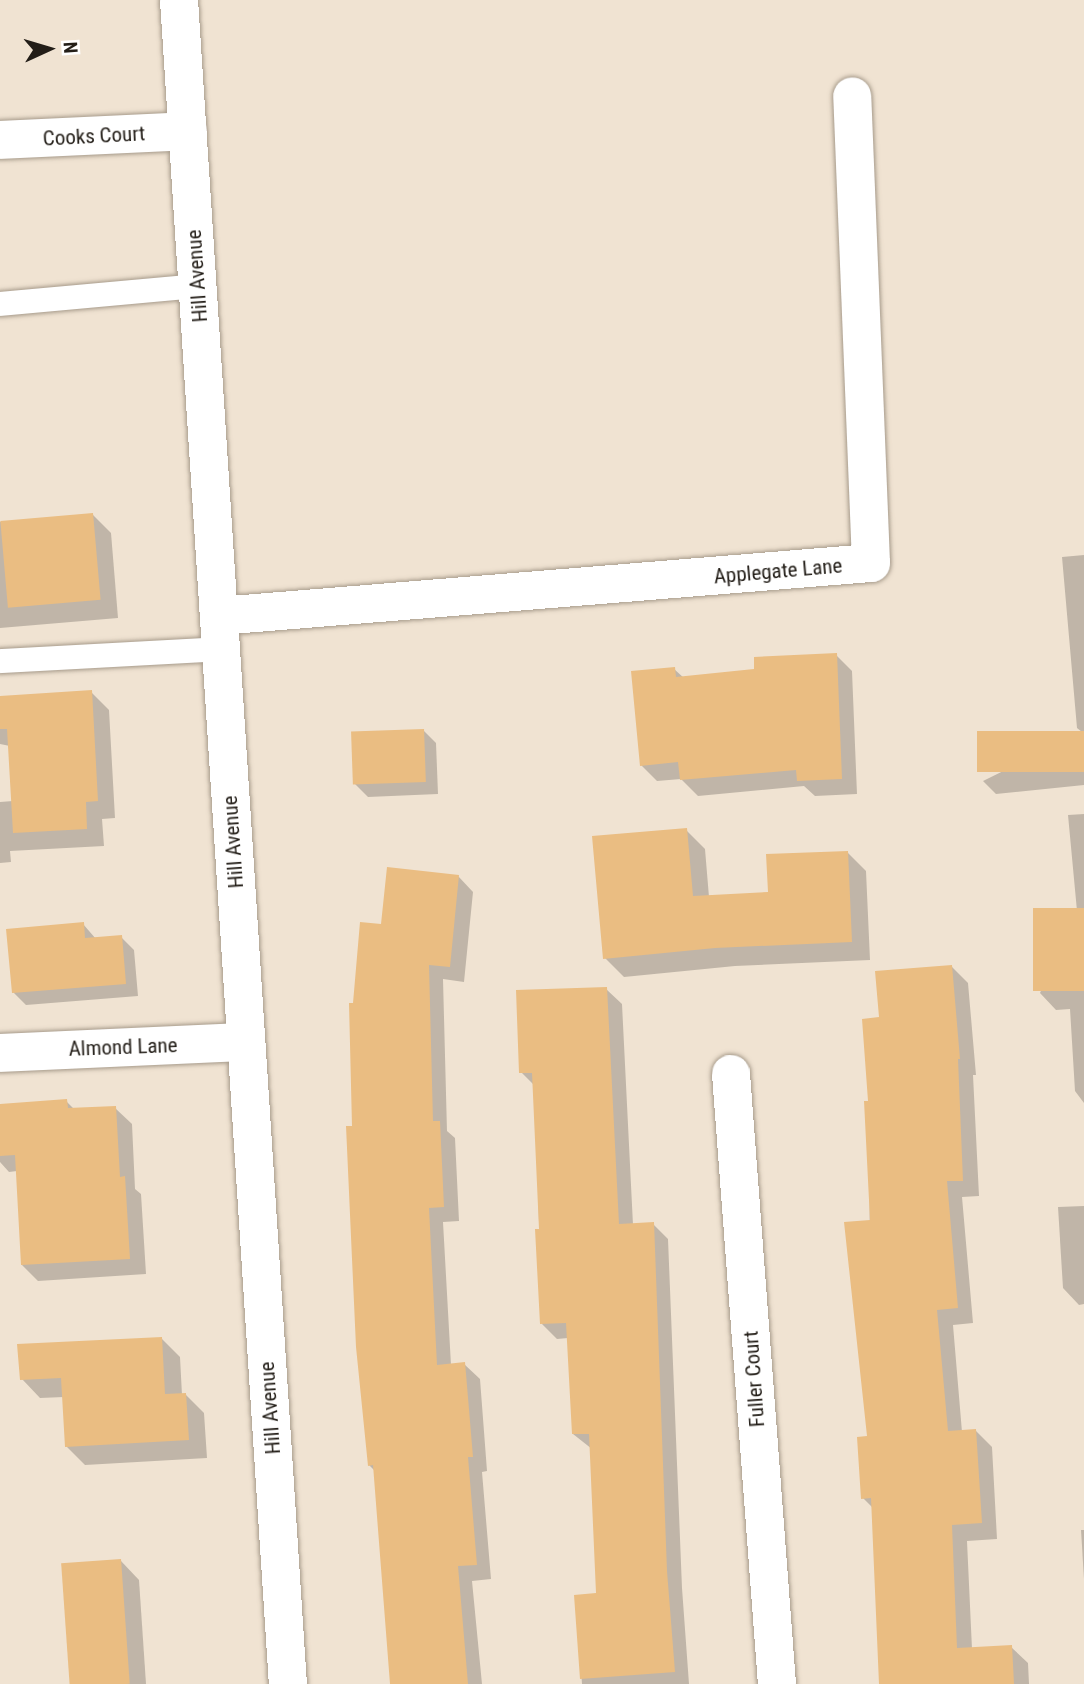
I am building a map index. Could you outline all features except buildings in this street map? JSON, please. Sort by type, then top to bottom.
[{"type":"street","name":"Hill Avenue","points":[[179,0],[288,1684]]},
{"type":"street","name":"Applegate Lane","points":[[220,633],[871,564],[852,96]]},
{"type":"street","name":"Cooks Court","points":[[0,141],[188,131]]},
{"type":"street","name":"Almond Lane","points":[[0,1053],[246,1042]]},
{"type":"street","name":"Fuller Court","points":[[731,1074],[777,1684]]},
{"type":"lane","points":[[0,304],[198,286]]},
{"type":"lane","points":[[0,661],[220,633]]}]
